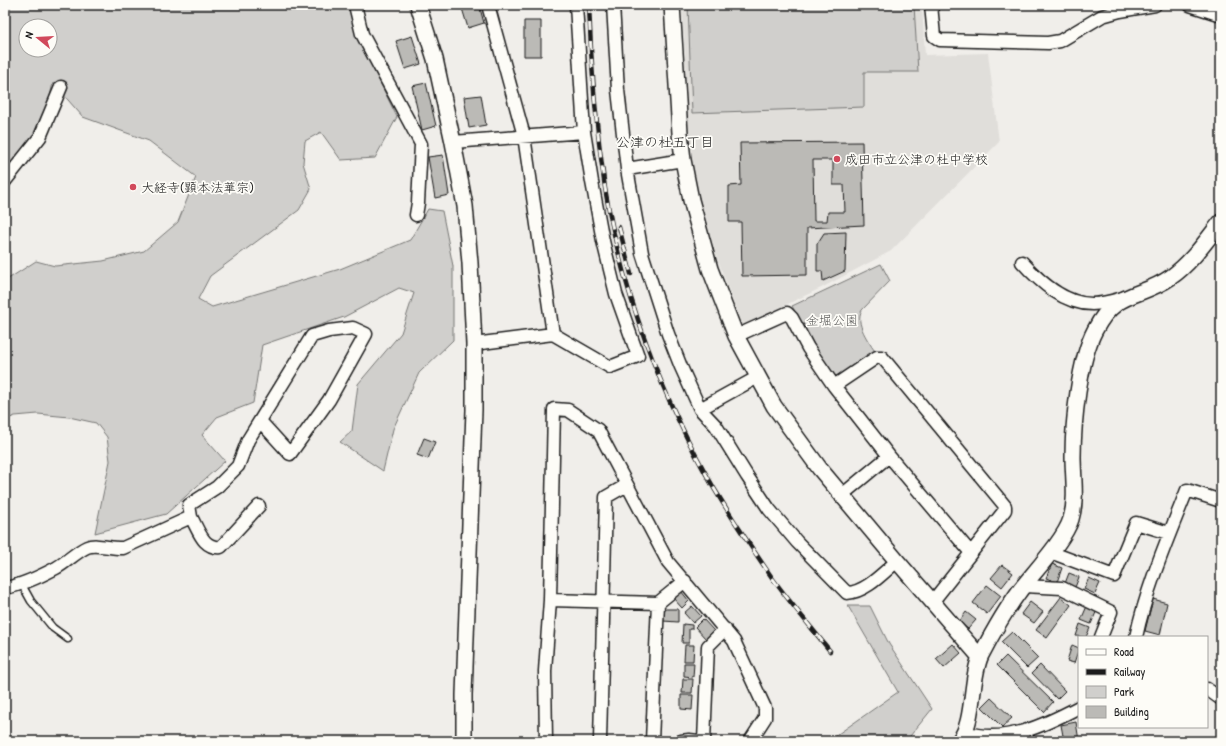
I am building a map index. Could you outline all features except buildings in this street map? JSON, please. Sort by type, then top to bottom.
[{"type":"street","points":[[355,5],[362,34],[421,144],[416,215]]},
{"type":"street","points":[[418,5],[435,59],[465,206],[474,344],[474,410],[464,695],[464,741]]},
{"type":"street","points":[[488,5],[524,136],[553,334]]},
{"type":"street","points":[[474,344],[553,334],[610,367],[638,356],[616,294],[603,241],[584,132],[576,5]]},
{"type":"street","points":[[613,5],[618,90],[627,169],[642,253],[668,334],[700,408],[716,426],[769,509],[797,542],[847,593],[853,593],[864,587],[897,561]]},
{"type":"street","points":[[672,5],[683,160],[700,238],[712,276],[736,336],[774,406],[820,469],[980,657]]},
{"type":"street","points":[[931,5],[934,36],[937,38],[946,40],[1039,44],[1060,41],[1102,16],[1120,11],[1155,5]]},
{"type":"street","points":[[1190,5],[1221,14]]},
{"type":"street","points":[[5,181],[40,137],[61,87]]},
{"type":"street","points":[[453,142],[584,132]]},
{"type":"street","points":[[627,169],[683,160]]},
{"type":"street","points":[[1078,708],[1054,720],[1027,731],[962,737],[980,657],[1009,605],[1063,535],[1071,519],[1074,499],[1073,457],[1076,412],[1081,378],[1089,343],[1095,330],[1109,310],[1116,303],[1162,282],[1177,273],[1190,260],[1221,222]]},
{"type":"street","points":[[1022,262],[1034,275],[1050,288],[1068,299],[1090,304],[1126,298]]},
{"type":"street","points":[[736,336],[788,313],[808,348],[834,386],[889,456],[971,553]]},
{"type":"street","points":[[259,506],[221,547],[214,548],[206,544],[191,517],[189,505],[217,487],[238,466],[248,440],[312,336],[329,331],[353,328],[366,334],[330,400],[290,454],[260,421]]},
{"type":"street","points":[[834,386],[877,356],[882,357],[1005,506],[1005,510],[933,601]]},
{"type":"street","points":[[700,408],[758,377]]},
{"type":"street","points":[[546,741],[545,671],[550,600],[554,409],[568,410],[598,430],[668,562],[734,641],[766,708],[765,718],[750,741]]},
{"type":"street","points":[[842,495],[889,456]]},
{"type":"street","points":[[600,741],[606,497],[627,485]]},
{"type":"street","points":[[1136,636],[1142,611],[1169,533],[1187,490],[1221,501]]},
{"type":"street","points":[[5,588],[57,568],[88,546],[95,545],[115,549],[123,548],[191,517]]},
{"type":"street","points":[[1050,552],[1114,576],[1136,523],[1169,533]]},
{"type":"street","points":[[550,600],[658,603],[685,581]]},
{"type":"street","points":[[1024,586],[1062,588],[1111,612],[1100,636]]},
{"type":"street","points":[[652,741],[658,603]]},
{"type":"street","points":[[704,741],[708,646],[725,629]]},
{"type":"street","points":[[1208,689],[1221,699]]},
{"type":"street","points":[[680,741],[698,741]]},
{"type":"lane","points":[[21,583],[31,601],[53,628],[68,639]]},
{"type":"shaded area","name":"成田市立公津の杜中学校","points":[[682,5],[922,5],[925,55],[988,53],[999,142],[891,251],[823,287],[742,326],[716,255],[694,177],[688,120]]},
{"type":"green space","points":[[5,5],[349,5],[358,38],[397,117],[375,158],[341,160],[321,132],[305,141],[303,163],[311,189],[299,210],[210,276],[198,299],[212,307],[340,269],[410,240],[428,209],[442,211],[453,266],[453,340],[419,373],[393,429],[383,471],[340,442],[352,431],[358,384],[401,333],[414,293],[399,288],[344,317],[262,345],[253,403],[217,417],[202,435],[225,461],[166,514],[95,533],[110,461],[107,437],[96,423],[69,417],[38,414],[15,416],[5,420],[5,296],[8,294],[5,281],[36,261],[55,266],[103,261],[144,251],[178,222],[196,177],[149,141],[83,117],[53,83],[45,117],[17,159],[5,168]]},
{"type":"green space","points":[[688,5],[914,5],[918,72],[864,72],[864,107],[692,113]]},
{"type":"green space","name":"金堀公園","points":[[881,264],[890,281],[862,310],[860,315],[863,332],[876,353],[834,380],[792,306]]},
{"type":"green space","points":[[848,606],[870,606],[889,644],[932,709],[906,741],[828,741],[898,692]]},
{"type":"railway","points":[[589,5],[594,97],[605,188],[612,227],[622,266],[646,344],[678,419],[715,490],[773,579],[830,651]]},
{"type":"railway","points":[[619,227],[631,274]]},
{"type":"place","name":"成田市立公津の杜中学校","points":[[837,159]]},
{"type":"place","name":"大経寺(顕本法華宗)","points":[[133,187]]},
{"type":"district","name":"公津の杜五丁目","points":[[665,141]]}]
